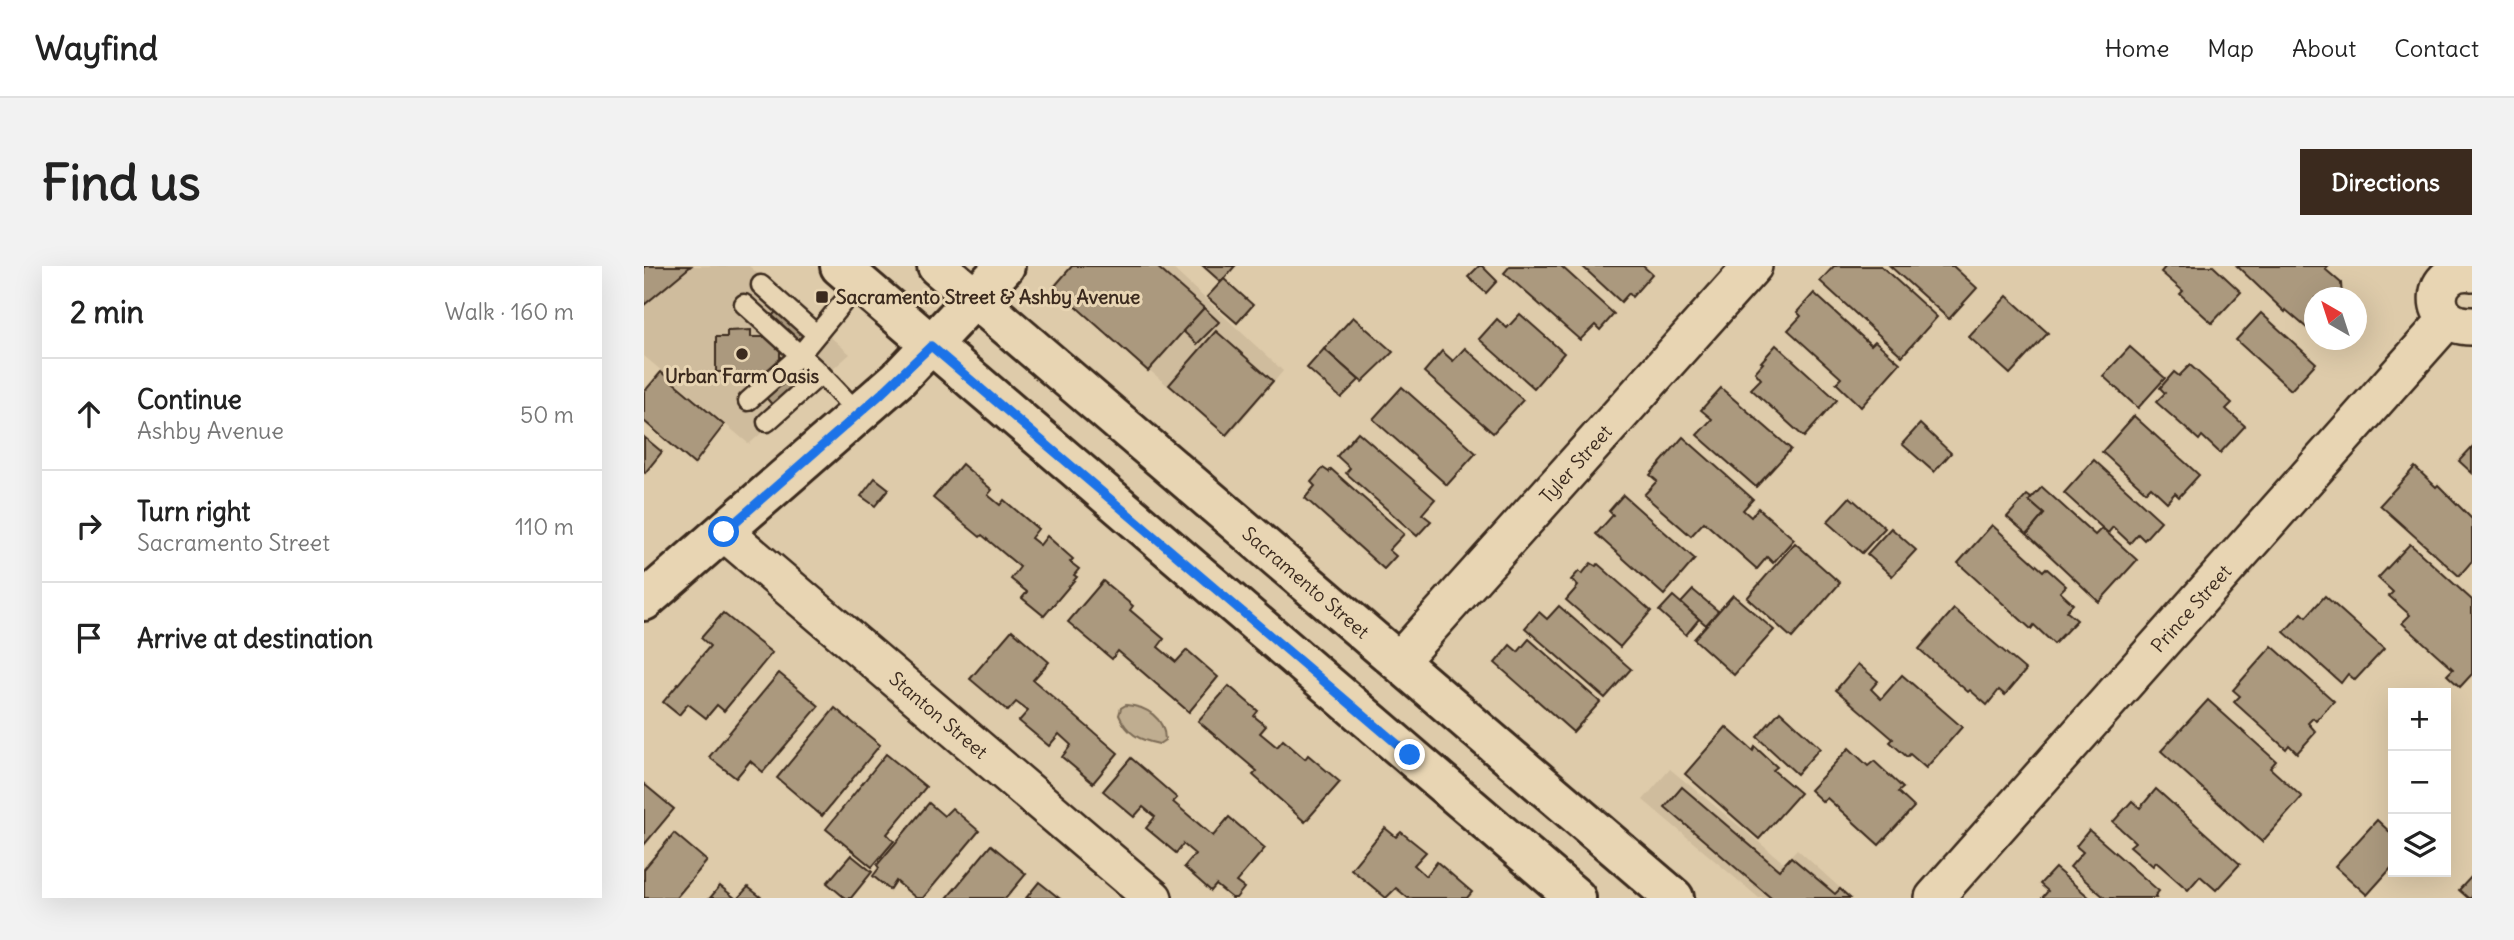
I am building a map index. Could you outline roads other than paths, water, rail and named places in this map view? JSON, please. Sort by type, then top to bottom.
[{"type":"street","name":"Sacramento Street","points":[[937,266],[1674,898]]},
{"type":"street","points":[[644,601],[859,414],[931,346],[1005,266]]},
{"type":"street","name":"Tyler Street","points":[[1398,662],[1753,266]]},
{"type":"street","points":[[2449,273],[2438,296],[2441,313],[2459,323]]},
{"type":"street","points":[[849,274],[1576,898]]},
{"type":"street","name":"Prince Street","points":[[1934,898],[2459,323]]},
{"type":"street","name":"Stanton Street","points":[[724,532],[1153,898]]},
{"type":"lane","points":[[748,401],[799,356],[816,334],[849,274]]},
{"type":"lane","points":[[761,285],[816,334]]},
{"type":"lane","points":[[744,304],[821,374],[859,414]]},
{"type":"lane","points":[[767,422],[821,374]]},
{"type":"place","name":"Sacramento Street & Ashby Avenue","points":[[822,297]]},
{"type":"place","name":"Urban Farm Oasis","points":[[742,354]]}]
